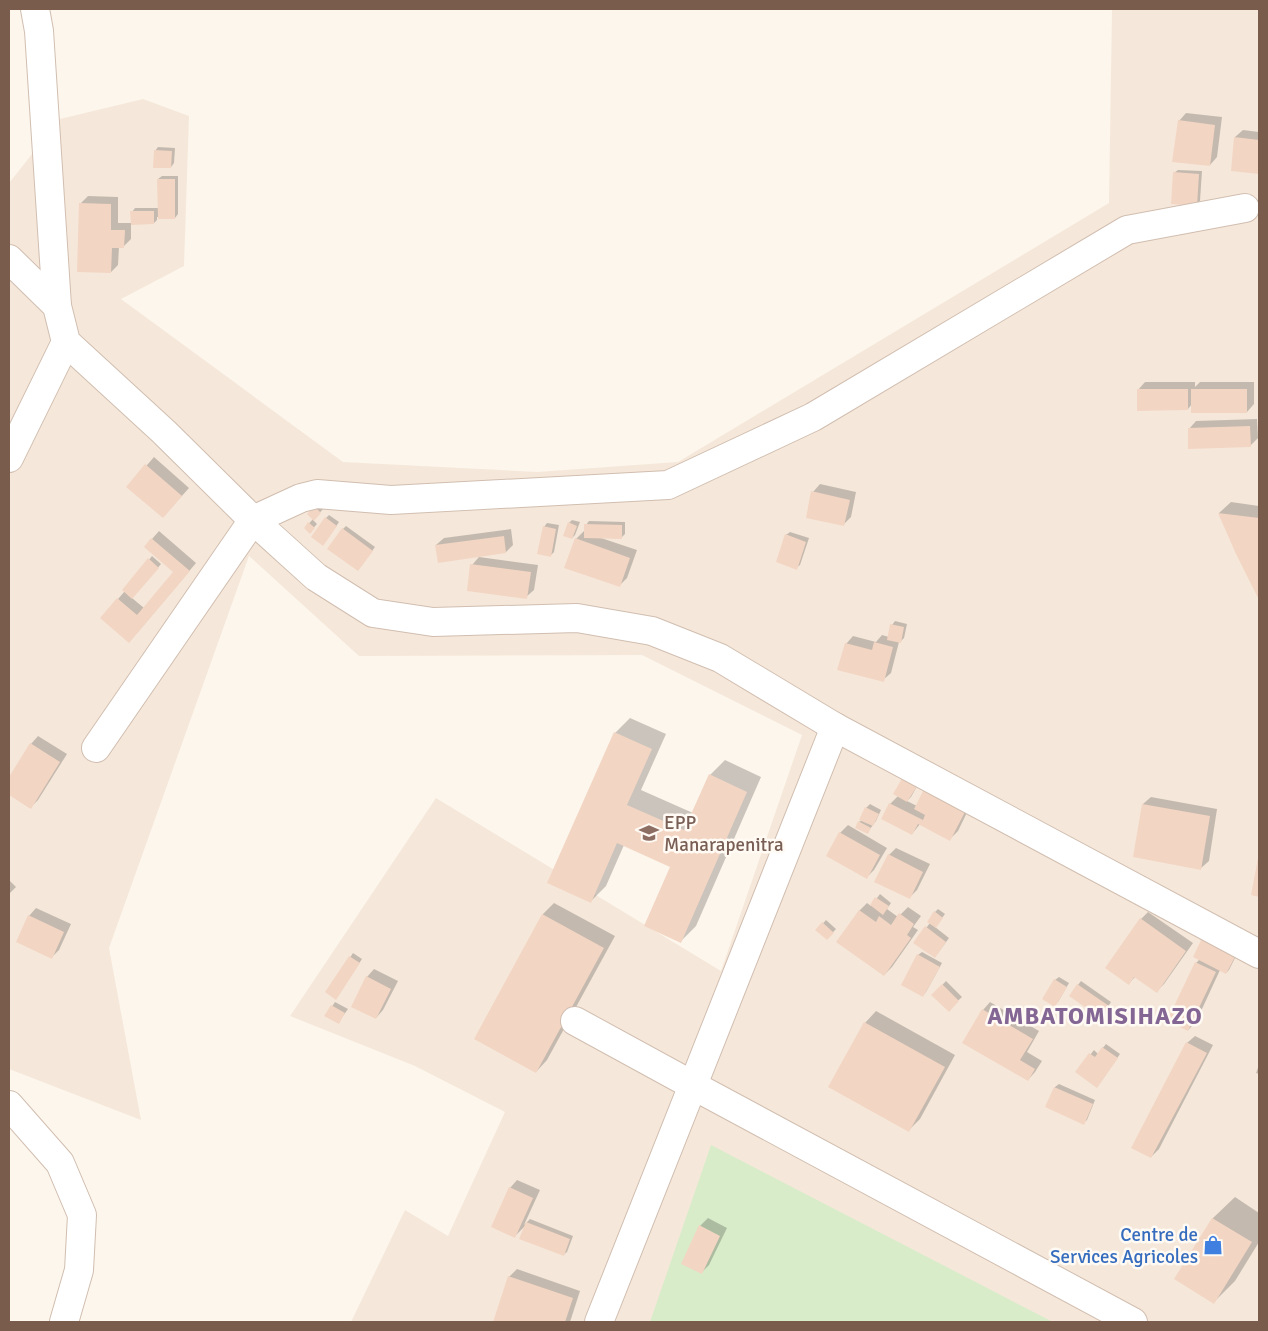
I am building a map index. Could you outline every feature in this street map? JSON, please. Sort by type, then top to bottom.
[{"type":"street","points":[[34,9],[39,31],[57,306],[66,342],[164,432],[253,520],[316,577],[373,613],[433,622],[577,618],[652,630],[720,658],[835,727],[1259,954]]},
{"type":"street","points":[[96,748],[253,520],[301,498],[317,494],[391,500],[668,484],[813,417],[1126,230],[1245,208]]},
{"type":"street","points":[[9,259],[57,306]]},
{"type":"street","points":[[9,458],[66,342]]},
{"type":"street","points":[[599,1322],[835,727]]},
{"type":"street","points":[[575,1021],[1132,1322]]},
{"type":"street","points":[[9,1105],[60,1163],[82,1215],[79,1270],[64,1322]]},
{"type":"shaded area","points":[[1112,9],[1259,9],[1259,1322],[351,1322],[405,1210],[448,1236],[505,1112],[415,1066],[290,1016],[436,798],[721,971],[802,735],[642,655],[359,656],[249,556],[109,948],[141,1120],[9,1069],[9,183],[60,119],[143,99],[189,116],[184,266],[121,299],[343,462],[537,472],[678,462],[1109,203]]},
{"type":"green space","points":[[711,1145],[1051,1321],[650,1322]]},
{"type":"building","points":[[1178,120],[1215,125],[1210,166],[1172,162]]},
{"type":"building","points":[[1234,137],[1259,140],[1259,174],[1231,171]]},
{"type":"building","points":[[154,150],[172,151],[171,168],[153,168]]},
{"type":"building","points":[[1173,172],[1199,174],[1197,206],[1171,204]]},
{"type":"building","points":[[157,179],[175,179],[175,219],[158,219]]},
{"type":"building","points":[[79,203],[111,204],[111,230],[125,230],[124,248],[112,248],[111,273],[77,272]]},
{"type":"building","points":[[130,211],[154,211],[154,224],[131,225]]},
{"type":"building","points":[[1137,389],[1188,389],[1188,410],[1137,411]]},
{"type":"building","points":[[1191,389],[1247,389],[1247,413],[1191,413]]},
{"type":"building","points":[[1250,426],[1251,447],[1188,449],[1188,428]]},
{"type":"building","points":[[145,464],[182,496],[163,518],[126,487]]},
{"type":"building","points":[[811,491],[850,500],[844,526],[806,518]]},
{"type":"building","points":[[314,506],[321,513],[314,521],[307,514]]},
{"type":"building","points":[[1218,513],[1259,518],[1259,600],[1236,554]]},
{"type":"building","points":[[325,517],[337,526],[323,546],[311,537]]},
{"type":"building","points":[[308,522],[315,528],[310,534],[304,528]]},
{"type":"building","points":[[568,522],[577,526],[572,539],[563,536]]},
{"type":"building","points":[[584,524],[622,525],[622,539],[584,538]]},
{"type":"building","points":[[543,526],[556,529],[551,557],[537,554]]},
{"type":"building","points":[[342,528],[373,551],[358,571],[327,549]]},
{"type":"building","points":[[785,534],[806,542],[797,570],[776,562]]},
{"type":"building","points":[[504,536],[506,553],[438,563],[435,545]]},
{"type":"building","points":[[151,538],[190,571],[129,643],[100,618],[117,598],[137,615],[173,572],[144,547]]},
{"type":"building","points":[[575,538],[630,558],[620,587],[564,568]]},
{"type":"building","points":[[148,558],[159,568],[132,599],[122,590]]},
{"type":"building","points":[[470,564],[531,572],[527,599],[467,591]]},
{"type":"building","points":[[890,624],[904,627],[901,643],[887,640]]},
{"type":"building","points":[[874,642],[893,647],[884,682],[837,670],[845,643],[872,650]]},
{"type":"building","points":[[614,732],[652,749],[627,805],[684,830],[709,774],[747,792],[681,943],[644,926],[670,867],[617,843],[591,903],[547,883]]},
{"type":"building","points":[[30,743],[60,762],[31,809],[9,795],[9,777]]},
{"type":"building","points":[[904,775],[919,783],[907,802],[893,794]]},
{"type":"building","points":[[924,789],[966,810],[950,841],[918,824],[912,835],[881,819],[889,803],[923,820],[925,815],[914,809]]},
{"type":"building","points":[[1142,804],[1210,816],[1201,870],[1133,857]]},
{"type":"building","points":[[865,807],[879,814],[873,826],[859,820]]},
{"type":"building","points":[[858,821],[871,828],[868,834],[855,828]]},
{"type":"building","points":[[839,832],[880,855],[867,879],[826,856]]},
{"type":"building","points":[[888,854],[923,872],[910,899],[874,882]]},
{"type":"building","points":[[1259,858],[1259,897],[1251,895]]},
{"type":"building","points":[[875,897],[889,906],[883,915],[870,905]]},
{"type":"building","points":[[859,910],[876,922],[879,916],[891,925],[899,913],[914,924],[907,935],[911,938],[884,976],[836,942]]},
{"type":"building","points":[[934,911],[943,918],[936,928],[927,922]]},
{"type":"building","points":[[542,914],[604,948],[536,1073],[474,1039]]},
{"type":"building","points":[[28,915],[64,932],[52,959],[16,942]]},
{"type":"building","points":[[1140,918],[1186,951],[1157,993],[1134,977],[1129,985],[1105,968]]},
{"type":"building","points":[[822,922],[834,933],[827,940],[815,930]]},
{"type":"building","points":[[925,926],[946,942],[935,958],[913,943]]},
{"type":"building","points":[[1202,938],[1236,955],[1226,974],[1193,957]]},
{"type":"building","points":[[917,954],[940,967],[923,997],[901,985]]},
{"type":"building","points":[[349,956],[360,963],[336,1000],[325,992]]},
{"type":"building","points":[[1195,962],[1216,972],[1188,1031],[1167,1021]]},
{"type":"building","points":[[366,976],[391,989],[376,1019],[351,1007]]},
{"type":"building","points":[[1054,979],[1067,987],[1055,1007],[1042,999]]},
{"type":"building","points":[[942,984],[959,1001],[949,1012],[931,995]]},
{"type":"building","points":[[1077,984],[1109,1006],[1101,1018],[1069,996]]},
{"type":"building","points":[[331,1005],[345,1013],[339,1024],[324,1016]]},
{"type":"building","points":[[982,1009],[1033,1039],[1020,1060],[1035,1069],[1028,1081],[962,1043]]},
{"type":"building","points":[[864,1022],[945,1067],[909,1132],[828,1087]]},
{"type":"building","points":[[1186,1042],[1207,1053],[1151,1158],[1131,1148]]},
{"type":"building","points":[[1102,1047],[1118,1058],[1097,1088],[1075,1072],[1089,1053],[1095,1057]]},
{"type":"building","points":[[1054,1087],[1093,1104],[1084,1125],[1045,1107]]},
{"type":"building","points":[[509,1187],[533,1198],[515,1238],[491,1227]]},
{"type":"building","points":[[1212,1218],[1252,1242],[1214,1304],[1174,1279]]},
{"type":"building","points":[[526,1222],[570,1239],[564,1256],[519,1239]]},
{"type":"building","points":[[699,1225],[720,1236],[702,1274],[681,1264]]},
{"type":"building","points":[[508,1276],[573,1298],[565,1322],[493,1322]]},
{"type":"place","name":"EPP Manarapenitra","points":[[649,833]]},
{"type":"place","name":"Centre de Services Agricoles","points":[[1213,1245]]},
{"type":"district","name":"AMBATOMISIHAZO","points":[[1095,1016]]}]
